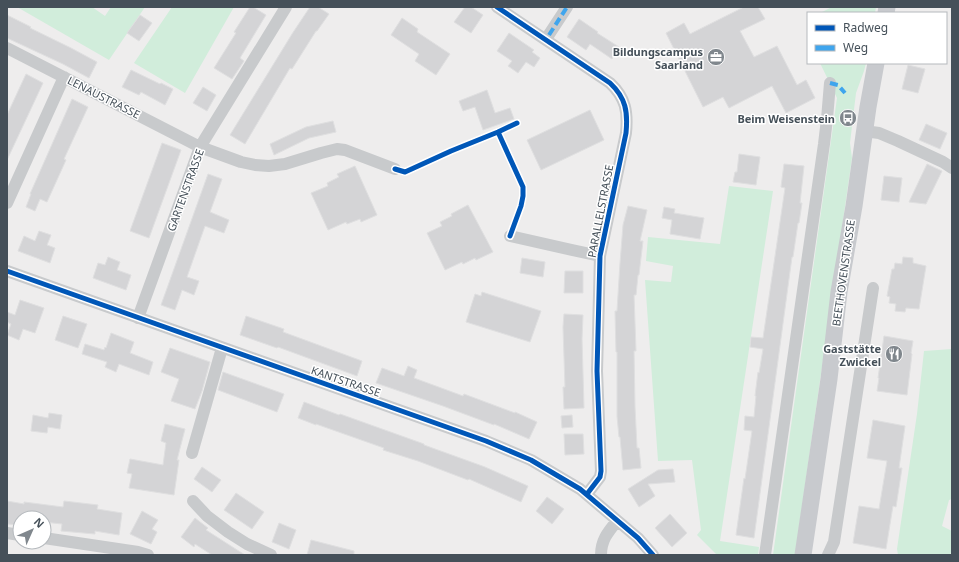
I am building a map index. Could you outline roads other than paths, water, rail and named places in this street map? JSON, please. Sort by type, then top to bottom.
[{"type":"street","name":"GARTENSTRASSE","points":[[138,318],[200,147],[286,7]]},
{"type":"street","name":"PARALLELSTRASSE","points":[[497,7],[610,83],[620,94],[624,102],[627,115],[626,133],[600,256],[597,371],[602,471],[600,477],[587,494]]},
{"type":"street","points":[[546,39],[567,7]]},
{"type":"street","name":"LENAUSTRASSE","points":[[7,48],[200,147],[241,162],[269,166],[285,164],[337,149],[345,150],[395,169]]},
{"type":"street","name":"BEETHOVENSTRASSE","points":[[803,555],[829,379],[839,292],[876,64]]},
{"type":"street","points":[[7,203],[64,77]]},
{"type":"street","points":[[765,555],[824,144],[830,83]]},
{"type":"street","points":[[864,131],[879,133],[931,156],[952,168]]},
{"type":"street","points":[[510,236],[600,256]]},
{"type":"street","name":"KANTSTRASSE","points":[[7,272],[486,441],[531,460],[587,494],[638,538],[653,555]]},
{"type":"street","points":[[828,555],[834,542],[873,288]]},
{"type":"street","points":[[192,453],[222,348]]},
{"type":"street","points":[[193,501],[207,516],[228,532],[247,544],[271,555]]},
{"type":"street","points":[[601,555],[601,547],[606,535],[617,521]]},
{"type":"street","points":[[52,539],[138,552],[148,555]]},
{"type":"place","name":"Bildungscampus Saarland","points":[[716,57]]},
{"type":"place","name":"Beim Weisenstein","points":[[848,118]]},
{"type":"place","name":"Gaststätte Zwickel","points":[[894,354]]}]
